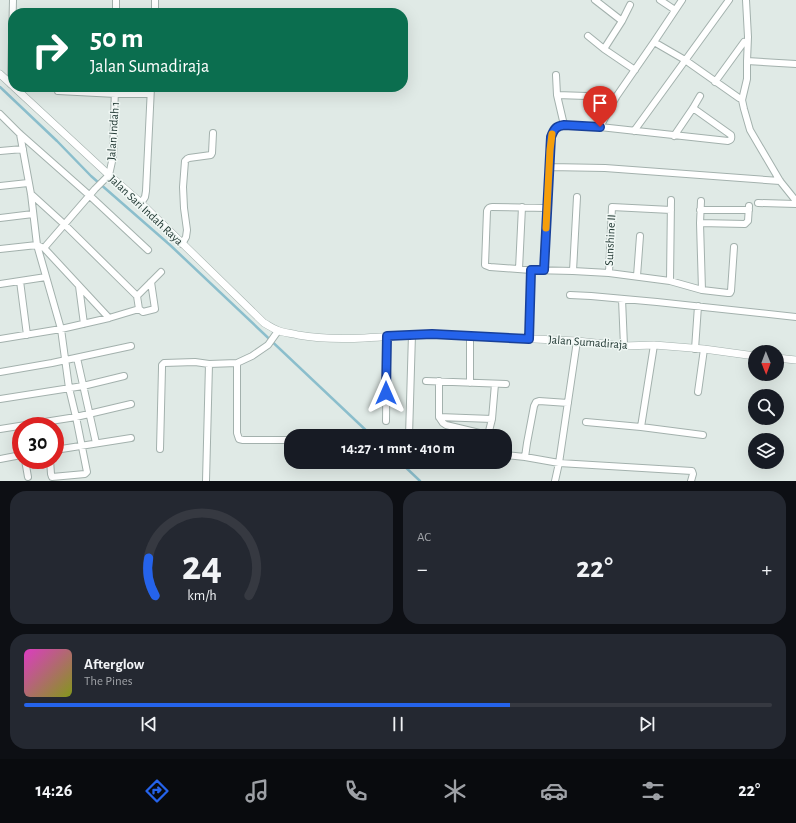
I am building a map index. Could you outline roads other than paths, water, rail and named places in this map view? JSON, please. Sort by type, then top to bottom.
[{"type":"street","points":[[595,0],[622,20]]},
{"type":"street","points":[[660,0],[675,10]]},
{"type":"street","points":[[600,127],[616,97],[682,0]]},
{"type":"street","points":[[634,131],[729,0]]},
{"type":"street","points":[[746,0],[748,37],[747,79],[742,100],[744,109],[750,130],[780,181],[796,202]]},
{"type":"street","points":[[604,49],[630,5]]},
{"type":"street","points":[[588,36],[634,70]]},
{"type":"street","points":[[654,42],[685,60],[739,98]]},
{"type":"street","points":[[715,82],[744,42]]},
{"type":"street","points":[[747,61],[796,64]]},
{"type":"street","name":"Jalan Sari Indah Raya","points":[[0,74],[8,81]]},
{"type":"street","points":[[556,75],[557,95],[564,125]]},
{"type":"street","name":"Jalan Sari Indah Raya","points":[[19,92],[107,176],[141,203],[276,334]]},
{"type":"street","points":[[77,92],[150,94],[146,190],[145,197],[141,203]]},
{"type":"street","name":"Jalan Indah 1","points":[[107,176],[113,157],[116,94]]},
{"type":"street","points":[[557,95],[616,97]]},
{"type":"street","points":[[674,136],[700,96]]},
{"type":"street","points":[[544,270],[551,137],[556,127],[564,125],[600,127],[674,136],[728,141],[731,140],[731,135],[693,108]]},
{"type":"street","points":[[0,114],[148,250]]},
{"type":"street","points":[[182,244],[186,237],[187,230],[183,187],[185,162],[189,158],[211,155],[212,132]]},
{"type":"street","points":[[20,134],[24,149],[28,183],[31,194],[37,245],[61,329],[69,388],[88,470],[85,474],[52,477],[51,469]]},
{"type":"street","points":[[0,151],[24,149]]},
{"type":"street","points":[[549,167],[605,168],[780,181]]},
{"type":"street","points":[[44,248],[107,176]]},
{"type":"street","points":[[0,186],[28,183]]},
{"type":"street","points":[[31,194],[64,224],[137,296],[139,309]]},
{"type":"street","points":[[573,270],[577,197]]},
{"type":"street","points":[[670,281],[671,200]]},
{"type":"street","points":[[701,200],[700,223],[702,290]]},
{"type":"street","points":[[758,203],[796,202]]},
{"type":"street","points":[[547,208],[490,207],[487,211],[485,263],[487,266],[531,270],[573,270],[637,276],[670,281],[702,290],[730,293],[732,291],[734,247]]},
{"type":"street","points":[[519,269],[522,207]]},
{"type":"street","name":"Sunshine II","points":[[609,273],[612,207],[671,210]]},
{"type":"street","points":[[700,210],[749,208],[748,221],[745,224],[700,223]]},
{"type":"street","points":[[0,218],[33,214]]},
{"type":"street","points":[[637,276],[640,236]]},
{"type":"street","points":[[0,249],[37,245],[44,248],[109,318]]},
{"type":"street","points":[[529,339],[531,270]]},
{"type":"street","points":[[137,296],[161,272]]},
{"type":"street","points":[[0,284],[46,276]]},
{"type":"street","points":[[20,281],[27,335]]},
{"type":"street","points":[[0,340],[84,324],[139,309],[143,312],[155,309],[151,282]]},
{"type":"street","points":[[79,286],[84,324]]},
{"type":"street","points":[[570,295],[698,306],[796,317]]},
{"type":"street","points":[[622,299],[624,346]]},
{"type":"street","points":[[696,349],[698,306]]},
{"type":"street","points":[[160,449],[162,365],[164,363],[195,362],[209,364],[237,362],[252,356],[268,345],[276,334]]},
{"type":"street","name":"Jalan Sumadiraja","points":[[276,334],[327,338],[432,334],[577,341],[624,346],[704,349],[748,355]]},
{"type":"street","points":[[409,429],[412,334]]},
{"type":"street","points":[[386,421],[387,336]]},
{"type":"street","points":[[470,336],[470,383]]},
{"type":"street","points":[[555,481],[577,341]]},
{"type":"street","points":[[0,372],[65,361],[131,346]]},
{"type":"street","points":[[641,427],[654,346]]},
{"type":"street","points":[[698,392],[704,349]]},
{"type":"street","points":[[77,358],[96,443]]},
{"type":"street","points":[[784,359],[796,360]]},
{"type":"street","points":[[237,362],[237,433],[239,439],[284,440]]},
{"type":"street","points":[[206,481],[209,364]]},
{"type":"street","points":[[0,399],[83,386],[124,376]]},
{"type":"street","points":[[426,381],[506,384]]},
{"type":"street","points":[[439,381],[439,417],[443,423],[488,435],[492,419],[495,384]]},
{"type":"street","points":[[525,457],[536,402],[568,403]]},
{"type":"street","points":[[0,429],[76,417],[131,404]]},
{"type":"street","points":[[439,417],[492,419]]},
{"type":"street","points":[[586,422],[703,435]]},
{"type":"street","points":[[64,448],[131,438]]},
{"type":"street","points":[[512,456],[559,463],[692,471],[693,474],[691,481]]},
{"type":"street","points":[[0,459],[12,457]]},
{"type":"street","points":[[27,469],[28,477]]},
{"type":"waterway","points":[[0,87],[57,141],[91,176],[170,245],[365,429]]},
{"type":"waterway","points":[[407,469],[420,481]]}]
